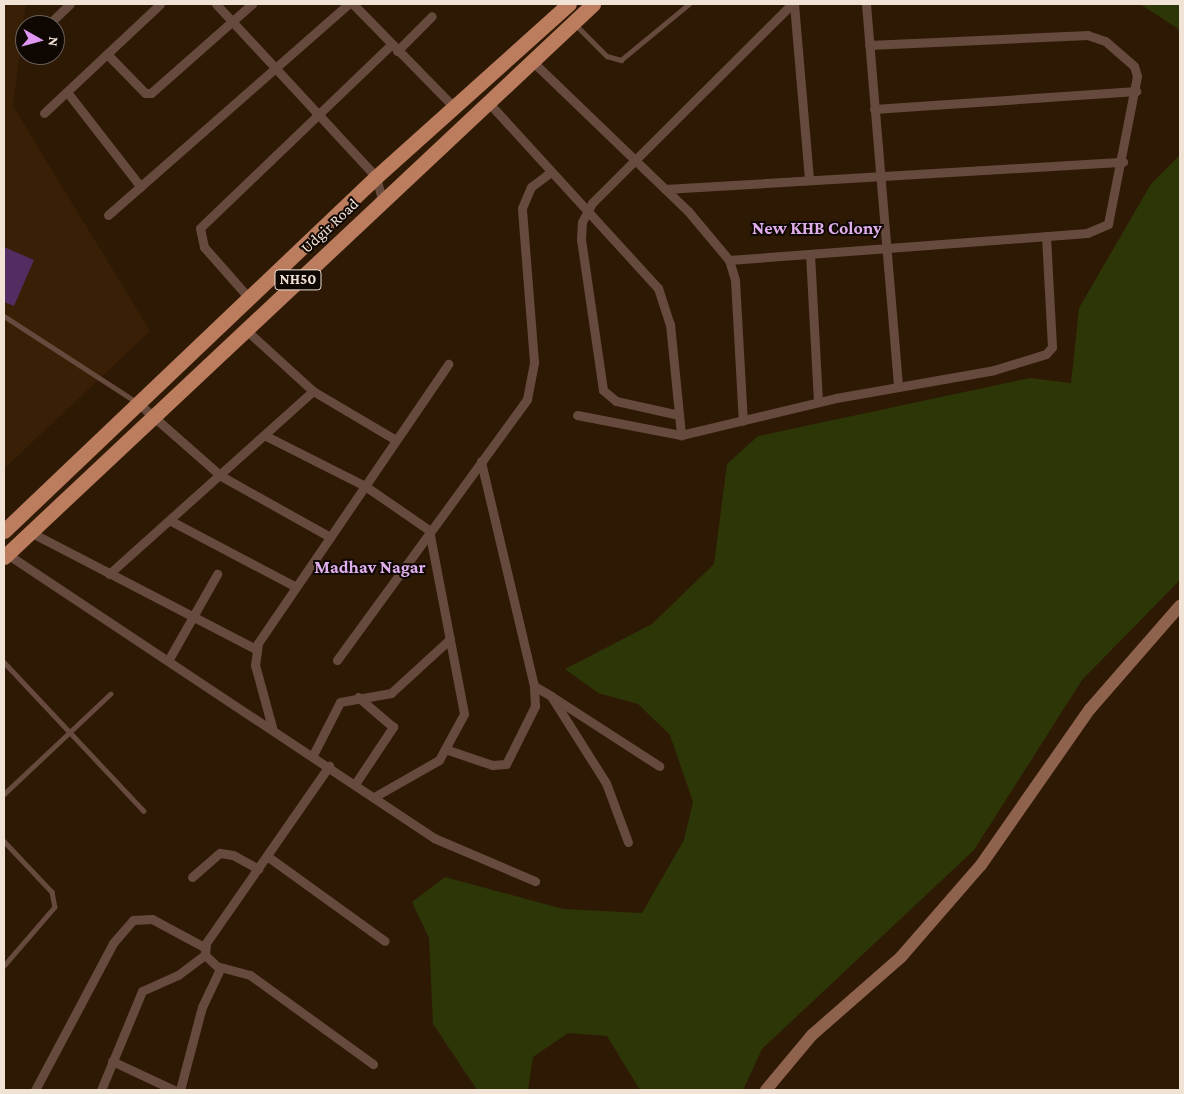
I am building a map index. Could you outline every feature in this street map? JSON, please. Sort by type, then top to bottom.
[{"type":"highway","name":"Udgir Road","points":[[4,531],[376,177],[569,4]]},
{"type":"highway","name":"Udgir Road","points":[[5,556],[382,200],[593,4]]},
{"type":"main road","points":[[766,1090],[812,1035],[901,957],[981,865],[1090,709],[1180,606]]},
{"type":"street","points":[[58,15],[70,4]]},
{"type":"street","points":[[44,114],[160,4]]},
{"type":"street","points":[[216,4],[376,177],[382,200]]},
{"type":"street","points":[[107,54],[145,93],[151,93],[252,4]]},
{"type":"street","points":[[108,215],[348,4]]},
{"type":"street","points":[[353,4],[394,48],[454,107]]},
{"type":"street","points":[[679,415],[616,401],[603,390],[581,240],[586,211],[793,4]]},
{"type":"street","points":[[793,4],[809,179]]},
{"type":"street","points":[[866,4],[898,387]]},
{"type":"street","points":[[249,298],[204,247],[200,228],[317,114],[432,16]]},
{"type":"street","points":[[729,260],[1087,233],[1108,224],[1123,162],[1136,91],[1134,66],[1105,40],[1088,35],[869,45]]},
{"type":"street","points":[[532,61],[664,188],[729,260],[735,280],[744,421]]},
{"type":"street","points":[[874,109],[1136,91]]},
{"type":"street","points":[[67,92],[141,187]]},
{"type":"street","points":[[488,102],[658,288],[665,302],[681,435]]},
{"type":"street","points":[[664,188],[1123,162]]},
{"type":"street","points":[[337,660],[429,530],[527,400],[534,376],[522,208],[531,188],[551,172]]},
{"type":"street","points":[[577,415],[681,435],[818,402],[994,370],[1050,352],[1046,236]]},
{"type":"street","points":[[810,254],[818,402]]},
{"type":"street","points":[[246,329],[313,391],[396,440]]},
{"type":"street","points":[[272,727],[255,665],[256,649],[448,364]]},
{"type":"street","points":[[109,574],[266,436],[313,391]]},
{"type":"street","points":[[138,403],[221,476],[330,537]]},
{"type":"street","points":[[266,436],[365,486],[429,530],[464,714],[446,749],[432,765],[374,797]]},
{"type":"street","points":[[446,749],[492,765],[506,764],[534,706],[534,686],[481,461]]},
{"type":"street","points":[[171,521],[296,587]]},
{"type":"street","points":[[30,532],[192,618],[256,649]]},
{"type":"street","points":[[5,556],[169,659],[434,838],[535,881]]},
{"type":"street","points":[[169,659],[217,574]]},
{"type":"street","points":[[313,755],[340,702],[401,688],[450,639]]},
{"type":"street","points":[[534,686],[658,766]]},
{"type":"street","points":[[550,696],[606,783],[628,842]]},
{"type":"street","points":[[355,784],[393,727],[358,697]]},
{"type":"street","points":[[101,1090],[142,991],[178,975],[204,951],[258,869],[330,766]]},
{"type":"street","points":[[192,877],[220,853],[233,855],[258,869]]},
{"type":"street","points":[[267,856],[384,941]]},
{"type":"street","points":[[35,1090],[113,943],[133,920],[152,919],[204,951],[220,967],[250,975],[373,1064]]},
{"type":"street","points":[[180,1090],[202,1007],[220,967]]},
{"type":"street","points":[[112,1061],[174,1090]]},
{"type":"lane","points":[[573,22],[607,56],[621,60],[690,4]]},
{"type":"lane","points":[[4,316],[138,403]]},
{"type":"lane","points":[[4,662],[144,811]]},
{"type":"lane","points":[[4,794],[71,733],[110,694]]},
{"type":"lane","points":[[4,841],[52,892],[55,907],[4,966]]},
{"type":"shaded area","points":[[4,4],[26,4],[25,15],[15,15],[15,65],[18,65],[13,106],[150,331],[4,469]]},
{"type":"green space","points":[[1140,4],[1180,4],[1180,32],[1177,28]]},
{"type":"green space","points":[[1180,155],[1180,580],[1082,680],[974,850],[762,1049],[743,1090],[640,1090],[607,1036],[568,1033],[533,1057],[528,1090],[477,1090],[433,1024],[429,938],[412,902],[445,877],[563,909],[642,913],[684,840],[693,802],[670,735],[638,704],[598,693],[565,669],[652,624],[714,564],[727,464],[758,436],[1030,378],[1071,383],[1079,308],[1151,184]]},
{"type":"building","points":[[4,247],[34,260],[14,306],[4,302]]},
{"type":"district","name":"New KHB Colony","points":[[817,228]]},
{"type":"district","name":"Madhav Nagar","points":[[370,567]]}]
